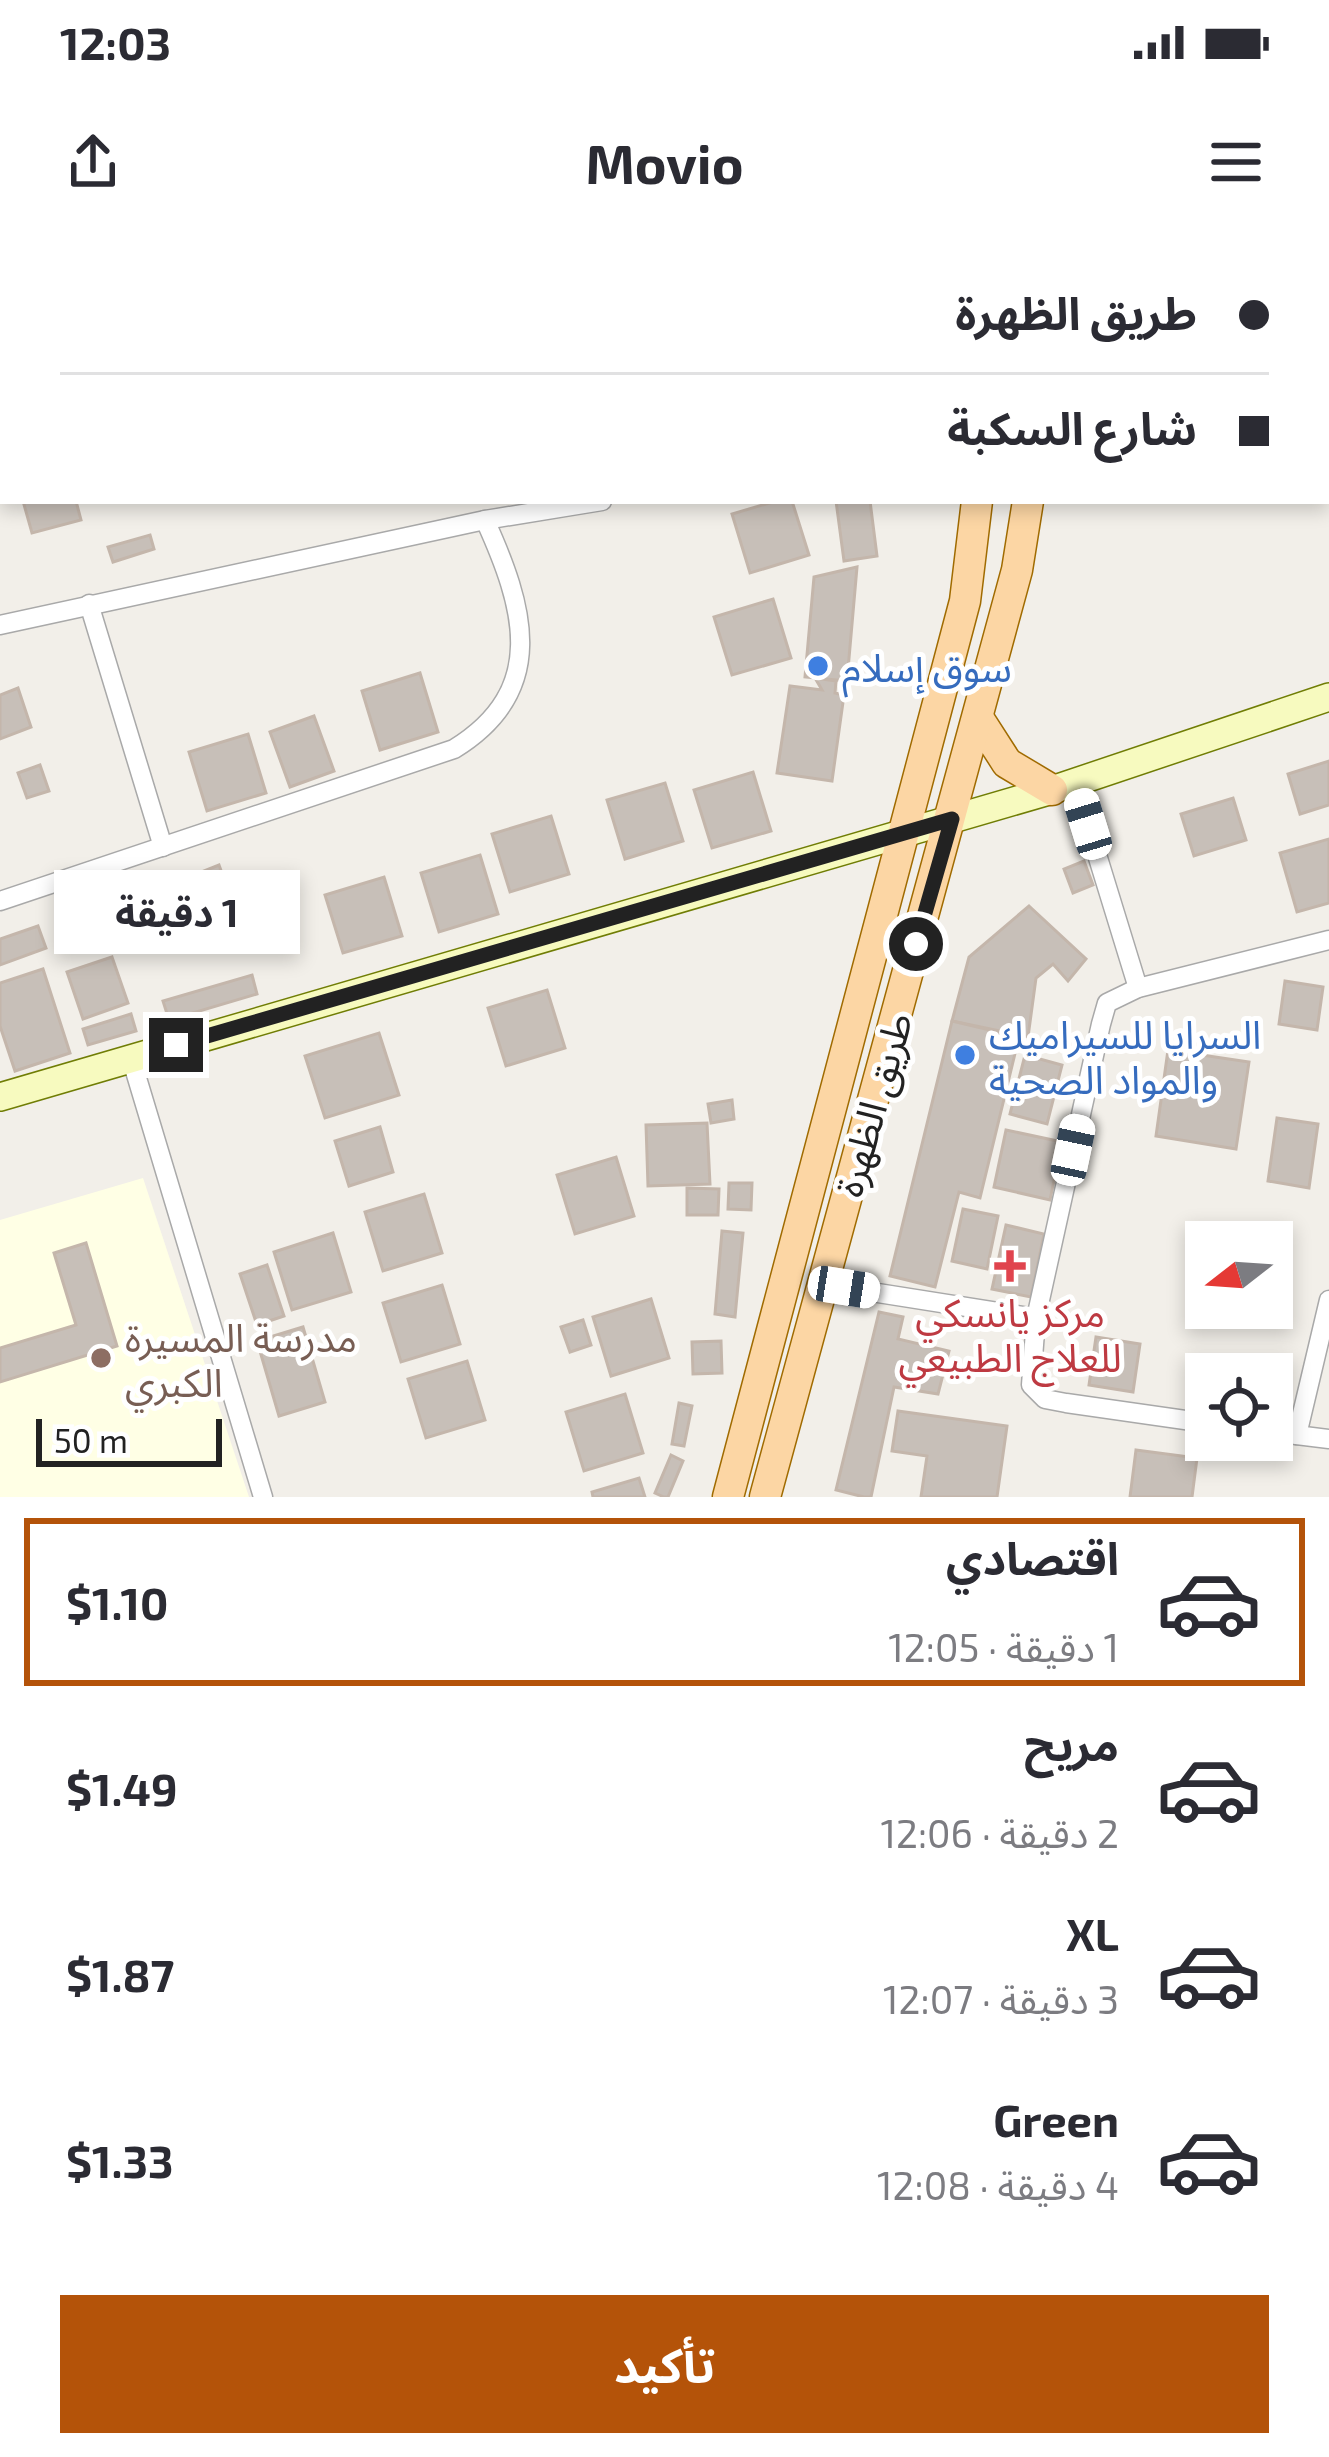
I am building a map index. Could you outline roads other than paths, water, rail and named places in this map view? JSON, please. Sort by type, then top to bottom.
[{"type":"main road","name":"طريق الظهرة","points":[[728,1497],[964,601],[977,504]]},
{"type":"main road","name":"طريق الظهرة","points":[[765,1497],[1018,570],[1028,504]]},
{"type":"main road","points":[[0,1097],[1064,787],[1329,697]]},
{"type":"main road","points":[[978,718],[1007,763],[1064,787]]},
{"type":"street","points":[[1,621],[485,520],[584,504]]},
{"type":"street","points":[[0,902],[454,749],[494,719],[514,679],[521,636],[519,608],[506,566],[485,520]]},
{"type":"street","points":[[88,604],[163,847]]},
{"type":"street","points":[[1064,787],[1138,988]]},
{"type":"street","points":[[1185,1420],[1045,1399],[1031,1384],[1036,1318],[1107,1003],[1138,988],[1329,940]]},
{"type":"street","points":[[131,1058],[263,1497]]},
{"type":"street","points":[[821,1284],[1036,1318]]},
{"type":"street","points":[[1297,1435],[1329,1300]]},
{"type":"street","points":[[1293,1435],[1329,1439]]},
{"type":"place","name":"سوق إسلام","points":[[818,666]]},
{"type":"place","name":"السرايا للسيراميك والمواد الصحية","points":[[965,1055]]},
{"type":"place","name":"مركز يانسكي للعلاج الطبيعي","points":[[1010,1266]]},
{"type":"place","name":"مدرسة المسيرة الكبري","points":[[101,1358]]}]
